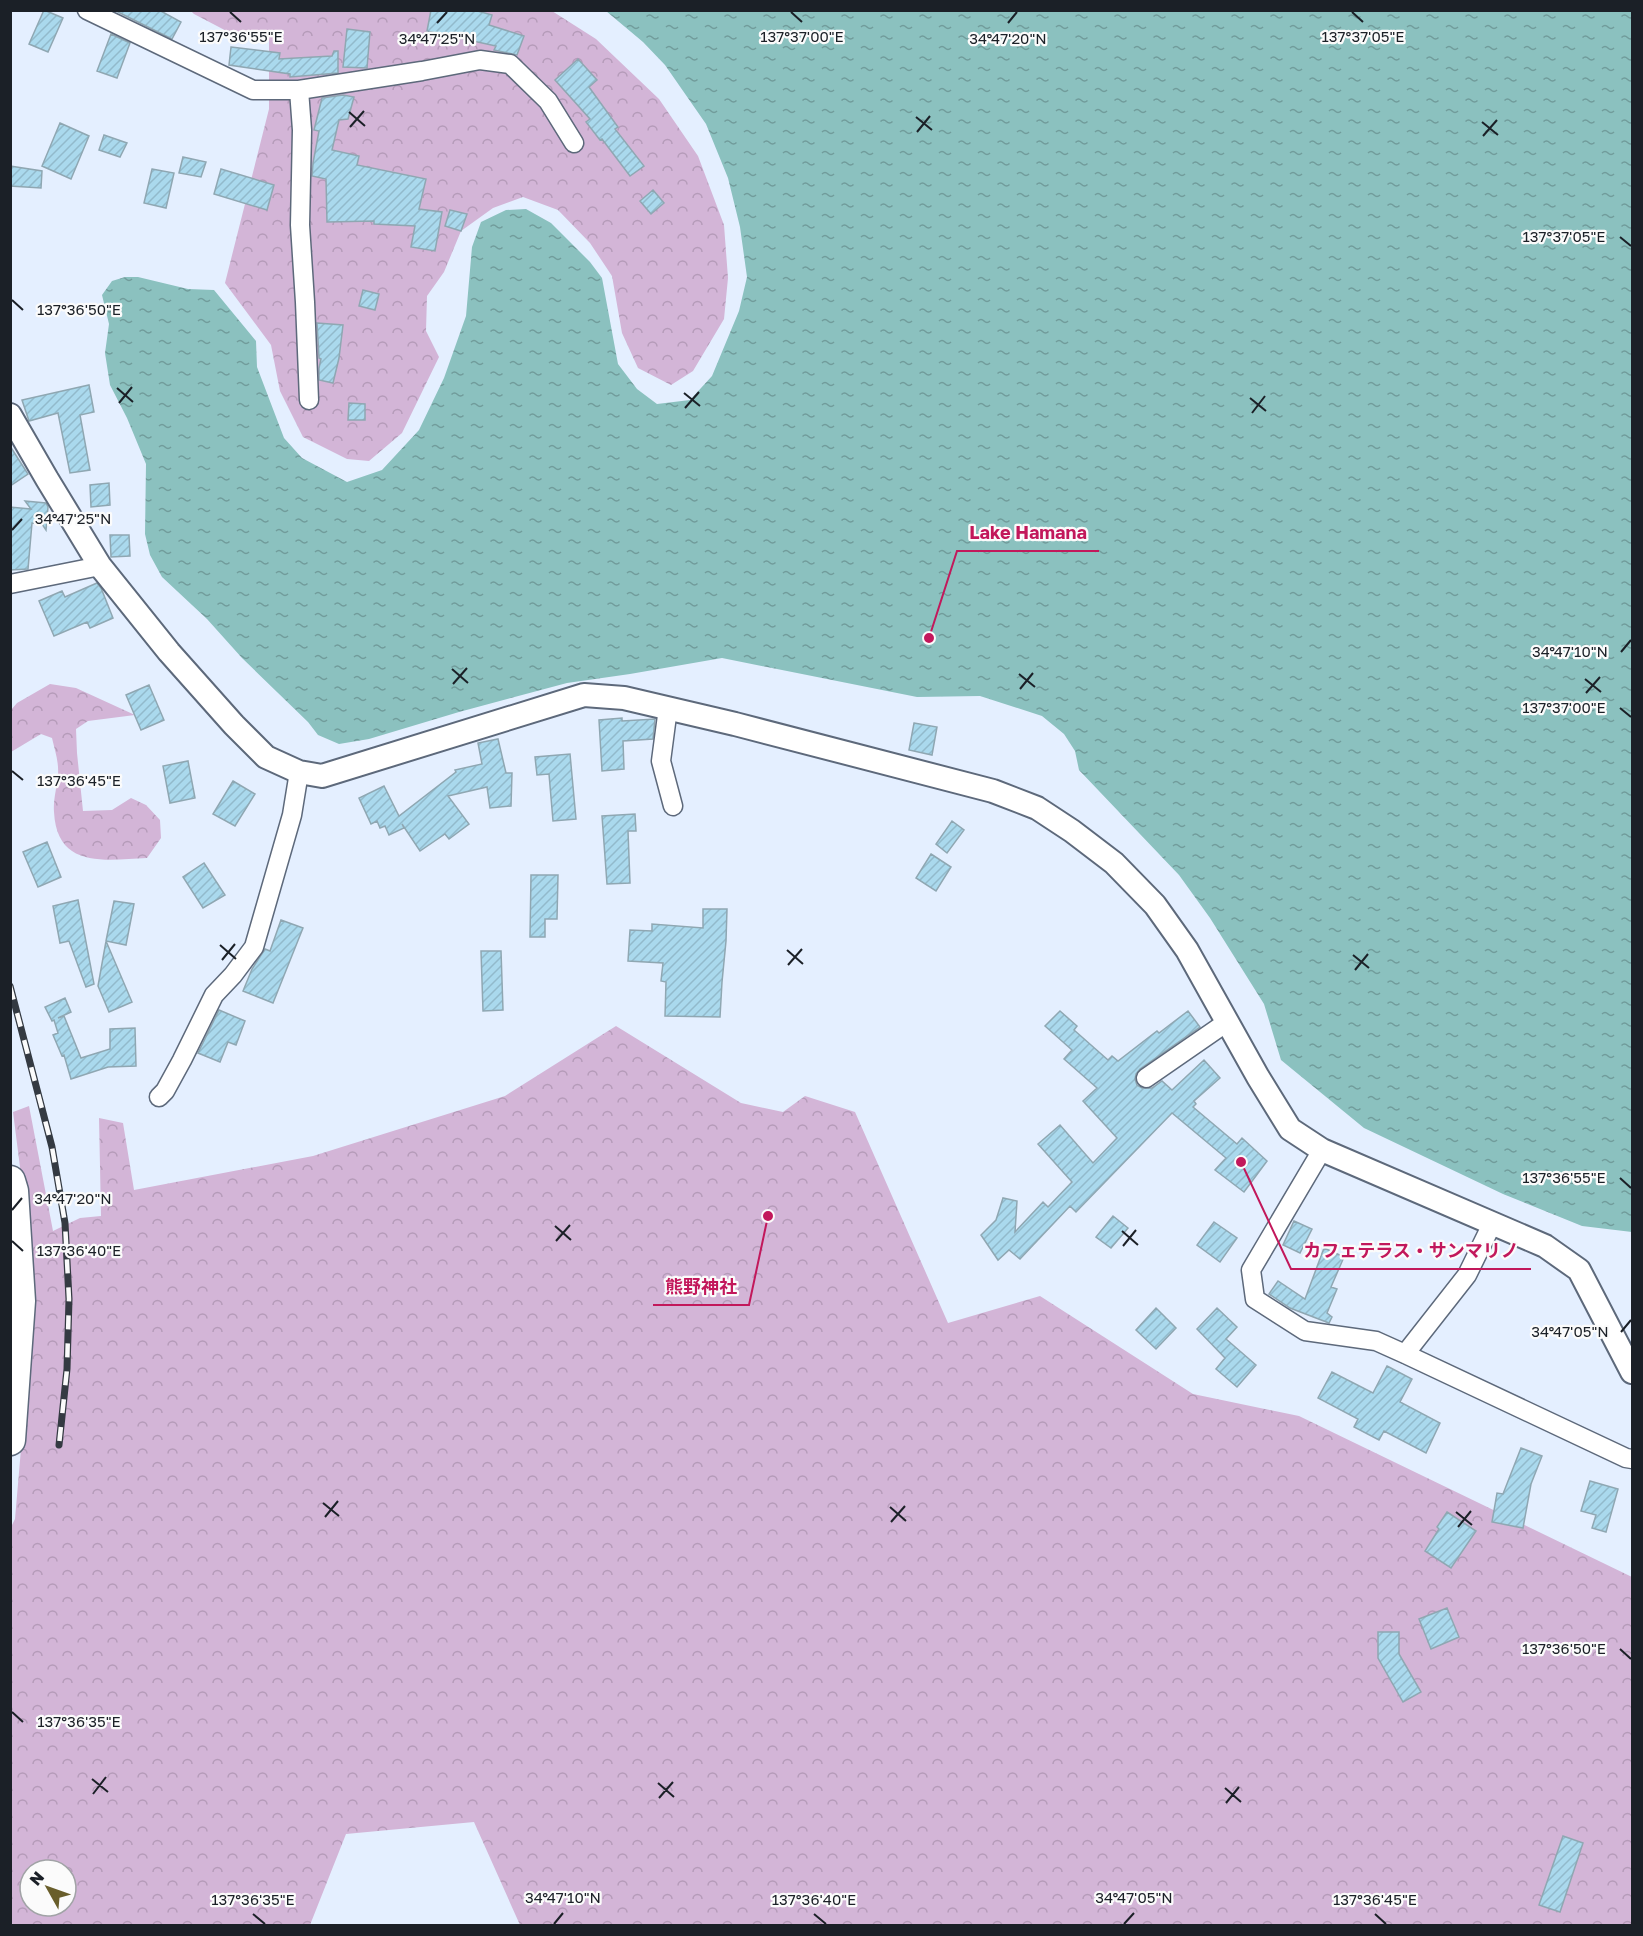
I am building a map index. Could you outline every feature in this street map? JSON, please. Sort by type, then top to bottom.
[{"type":"highway","points":[[10,1181],[13,1191],[20,1301],[10,1440]]},
{"type":"street","points":[[87,10],[254,90],[299,90],[480,60],[510,64],[548,101],[574,143]]},
{"type":"street","points":[[299,90],[302,130],[300,225],[309,400]]},
{"type":"street","points":[[10,415],[100,566],[169,652],[266,757],[299,772],[322,776],[584,695],[624,698],[668,708],[993,791],[1037,808],[1114,863],[1155,905],[1187,950],[1258,1077],[1290,1129],[1322,1150],[1545,1246],[1579,1270],[1632,1372]]},
{"type":"street","points":[[10,584],[100,566]]},
{"type":"street","points":[[668,708],[661,761],[673,806]]},
{"type":"street","points":[[159,1096],[165,1091],[182,1060],[214,995],[254,947],[292,815],[299,772]]},
{"type":"street","points":[[1146,1077],[1227,1022]]},
{"type":"street","points":[[1322,1150],[1251,1270],[1255,1299],[1305,1330],[1376,1341],[1632,1459]]},
{"type":"street","points":[[1406,1354],[1467,1275],[1492,1224]]},
{"type":"green space","points":[[191,11],[552,11],[596,39],[659,99],[698,156],[724,225],[728,278],[724,319],[693,371],[671,385],[638,368],[622,333],[612,276],[590,243],[558,210],[523,197],[493,208],[461,231],[444,272],[427,296],[426,331],[439,357],[402,433],[369,461],[347,459],[303,437],[280,391],[271,345],[225,283],[269,109],[269,32],[238,37]]},
{"type":"green space","points":[[50,684],[76,688],[135,715],[88,721],[76,729],[77,753],[83,811],[112,810],[131,798],[146,805],[160,820],[161,838],[147,858],[100,859],[74,852],[64,844],[57,830],[54,807],[58,766],[52,738],[41,734],[11,752],[11,710],[17,703]]},
{"type":"green space","points":[[616,1026],[741,1103],[783,1112],[805,1096],[855,1112],[948,1323],[1040,1296],[1193,1394],[1299,1416],[1632,1577],[1632,1925],[520,1925],[474,1822],[346,1834],[310,1925],[16,1926],[11,1923],[10,1529],[15,1519],[35,1285],[13,1112],[29,1106],[53,1231],[80,1218],[101,1216],[99,1118],[123,1123],[134,1190],[313,1156],[505,1096]]},
{"type":"water","points":[[606,11],[1632,11],[1632,1232],[1582,1226],[1503,1194],[1364,1128],[1281,1060],[1264,1004],[1210,918],[1179,875],[1079,770],[1075,751],[1064,734],[1042,716],[980,696],[917,697],[722,658],[567,683],[369,739],[339,744],[318,735],[207,619],[162,577],[150,555],[145,534],[146,464],[110,385],[105,353],[109,324],[102,295],[112,281],[125,277],[138,277],[188,289],[214,290],[256,341],[257,367],[284,438],[302,458],[347,482],[382,470],[419,430],[444,378],[466,316],[472,247],[481,222],[506,210],[526,209],[551,223],[590,262],[602,278],[618,364],[637,389],[657,404],[690,400],[712,376],[739,311],[747,277],[740,227],[728,178],[706,124],[665,65],[643,42]]},
{"type":"building","points":[[44,10],[63,18],[48,52],[29,44]]},
{"type":"building","points":[[114,10],[159,10],[181,22],[172,39]]},
{"type":"building","points":[[431,10],[474,10],[492,15],[489,25],[524,36],[517,55],[494,50],[496,46],[427,31]]},
{"type":"building","points":[[347,29],[370,32],[367,68],[343,67]]},
{"type":"building","points":[[111,34],[130,43],[117,78],[97,71]]},
{"type":"building","points":[[231,47],[280,53],[279,59],[332,56],[334,51],[338,51],[338,73],[290,77],[290,74],[229,65]]},
{"type":"building","points":[[578,59],[597,80],[589,87],[618,127],[615,129],[644,166],[630,176],[586,122],[590,119],[555,80]]},
{"type":"building","points":[[343,95],[354,97],[348,119],[339,120],[332,150],[359,156],[357,165],[426,179],[419,209],[442,212],[435,251],[411,247],[415,226],[374,224],[374,221],[327,222],[326,179],[312,176],[319,131],[314,130],[322,98]]},
{"type":"building","points":[[60,123],[89,136],[71,179],[42,166]]},
{"type":"building","points":[[104,135],[127,143],[120,157],[99,150]]},
{"type":"building","points":[[183,157],[206,162],[201,177],[179,173]]},
{"type":"building","points":[[10,166],[42,171],[41,188],[10,186]]},
{"type":"building","points":[[152,169],[174,173],[166,208],[144,203]]},
{"type":"building","points":[[221,169],[274,185],[267,210],[214,194]]},
{"type":"building","points":[[653,190],[664,203],[651,214],[640,201]]},
{"type":"building","points":[[450,210],[467,214],[461,231],[445,226]]},
{"type":"building","points":[[363,290],[379,294],[375,310],[359,306]]},
{"type":"building","points":[[317,323],[343,325],[333,383],[319,380],[321,359],[319,358]]},
{"type":"building","points":[[89,385],[94,412],[80,415],[90,470],[70,473],[58,413],[29,421],[22,400]]},
{"type":"building","points":[[349,403],[365,404],[365,420],[348,420]]},
{"type":"building","points":[[10,446],[28,474],[10,486]]},
{"type":"building","points":[[109,483],[110,505],[91,507],[90,485]]},
{"type":"building","points":[[25,501],[46,503],[48,507],[46,530],[42,524],[32,523],[28,569],[10,570],[10,507],[31,509]]},
{"type":"building","points":[[110,535],[129,535],[130,556],[111,557]]},
{"type":"building","points":[[97,583],[113,618],[90,628],[87,622],[54,636],[39,601],[62,591],[65,597]]},
{"type":"building","points":[[149,685],[164,720],[141,730],[126,695]]},
{"type":"building","points":[[622,718],[622,721],[655,719],[653,739],[623,741],[624,769],[602,771],[599,720]]},
{"type":"building","points":[[914,723],[937,727],[932,755],[909,750]]},
{"type":"building","points":[[498,739],[506,773],[512,773],[511,806],[490,808],[487,787],[448,796],[469,824],[449,839],[445,834],[420,851],[402,824],[404,828],[389,835],[385,826],[380,828],[377,821],[371,824],[359,798],[384,786],[399,816],[456,772],[455,770],[482,764],[478,743]]},
{"type":"building","points":[[570,754],[576,819],[553,821],[549,774],[537,775],[535,757]]},
{"type":"building","points":[[188,761],[195,798],[170,803],[163,766]]},
{"type":"building","points":[[233,781],[255,794],[235,826],[213,814]]},
{"type":"building","points":[[635,814],[636,831],[628,831],[630,883],[607,884],[602,816]]},
{"type":"building","points":[[952,821],[964,830],[947,853],[936,844]]},
{"type":"building","points":[[47,842],[61,877],[38,887],[23,852]]},
{"type":"building","points":[[931,854],[951,867],[936,891],[916,878]]},
{"type":"building","points":[[204,863],[225,895],[203,908],[183,877]]},
{"type":"building","points":[[531,875],[558,875],[557,919],[545,919],[545,937],[530,937]]},
{"type":"building","points":[[78,900],[94,984],[86,987],[69,941],[60,943],[53,906]]},
{"type":"building","points":[[114,901],[134,904],[126,945],[106,941]]},
{"type":"building","points":[[703,909],[727,909],[720,1017],[665,1016],[666,982],[661,981],[663,963],[628,961],[630,930],[652,931],[652,924],[703,928]]},
{"type":"building","points":[[281,920],[303,928],[273,1003],[243,991],[252,969],[265,949],[270,951]]},
{"type":"building","points":[[106,941],[132,1002],[109,1012],[98,986]]},
{"type":"building","points":[[481,951],[501,951],[503,1010],[483,1011]]},
{"type":"building","points":[[65,998],[71,1012],[58,1018],[64,1016],[81,1058],[110,1049],[110,1029],[135,1028],[136,1066],[108,1067],[71,1079],[64,1055],[62,1056],[53,1035],[58,1033],[54,1020],[52,1021],[45,1007]]},
{"type":"building","points":[[219,1010],[245,1021],[236,1045],[228,1042],[220,1062],[198,1053]]},
{"type":"building","points":[[1060,1011],[1077,1026],[1074,1030],[1108,1060],[1112,1056],[1118,1061],[1188,1011],[1200,1027],[1140,1069],[1135,1079],[1137,1085],[1142,1088],[1152,1088],[1162,1081],[1172,1090],[1204,1060],[1220,1078],[1194,1101],[1196,1104],[1193,1107],[1237,1144],[1242,1138],[1267,1161],[1244,1192],[1215,1170],[1226,1158],[1172,1113],[1076,1212],[1070,1206],[1020,1259],[1009,1250],[998,1260],[981,1235],[996,1220],[1003,1198],[1017,1201],[1015,1232],[1043,1202],[1048,1207],[1072,1182],[1038,1144],[1060,1125],[1093,1163],[1117,1138],[1083,1101],[1097,1088],[1064,1059],[1072,1050],[1045,1026]]},
{"type":"building","points":[[1113,1216],[1128,1228],[1111,1248],[1096,1237]]},
{"type":"building","points":[[1294,1221],[1312,1229],[1300,1253],[1283,1245]]},
{"type":"building","points":[[1214,1222],[1237,1238],[1220,1262],[1197,1245]]},
{"type":"building","points":[[1324,1248],[1344,1257],[1331,1287],[1337,1289],[1327,1313],[1332,1317],[1329,1323],[1290,1308],[1269,1294],[1278,1281],[1305,1299]]},
{"type":"building","points":[[1156,1308],[1176,1328],[1156,1349],[1136,1330]]},
{"type":"building","points":[[1217,1308],[1237,1327],[1226,1339],[1256,1365],[1237,1387],[1216,1369],[1225,1358],[1197,1329]]},
{"type":"building","points":[[1387,1366],[1412,1379],[1400,1402],[1440,1423],[1426,1453],[1384,1431],[1379,1440],[1354,1427],[1358,1419],[1318,1398],[1332,1372],[1373,1393]]},
{"type":"building","points":[[1521,1448],[1542,1456],[1531,1484],[1523,1528],[1492,1522],[1497,1493],[1503,1494]]},
{"type":"building","points":[[1590,1481],[1618,1489],[1606,1532],[1592,1528],[1596,1515],[1581,1511]]},
{"type":"building","points":[[1447,1512],[1476,1531],[1451,1568],[1425,1551]]},
{"type":"building","points":[[1447,1608],[1459,1637],[1431,1649],[1419,1619]]},
{"type":"building","points":[[1378,1632],[1399,1632],[1399,1654],[1421,1692],[1403,1702],[1378,1658]]},
{"type":"building","points":[[1563,1836],[1583,1843],[1560,1912],[1539,1905]]},
{"type":"railway","points":[[10,986],[52,1147],[65,1223],[69,1299],[67,1369],[59,1445]]},
{"type":"place","name":"Lake Hamana","points":[[929,638]]},
{"type":"place","name":"カフェテラス・サンマリノ","points":[[1241,1162]]},
{"type":"place","name":"熊野神社","points":[[768,1216]]}]
